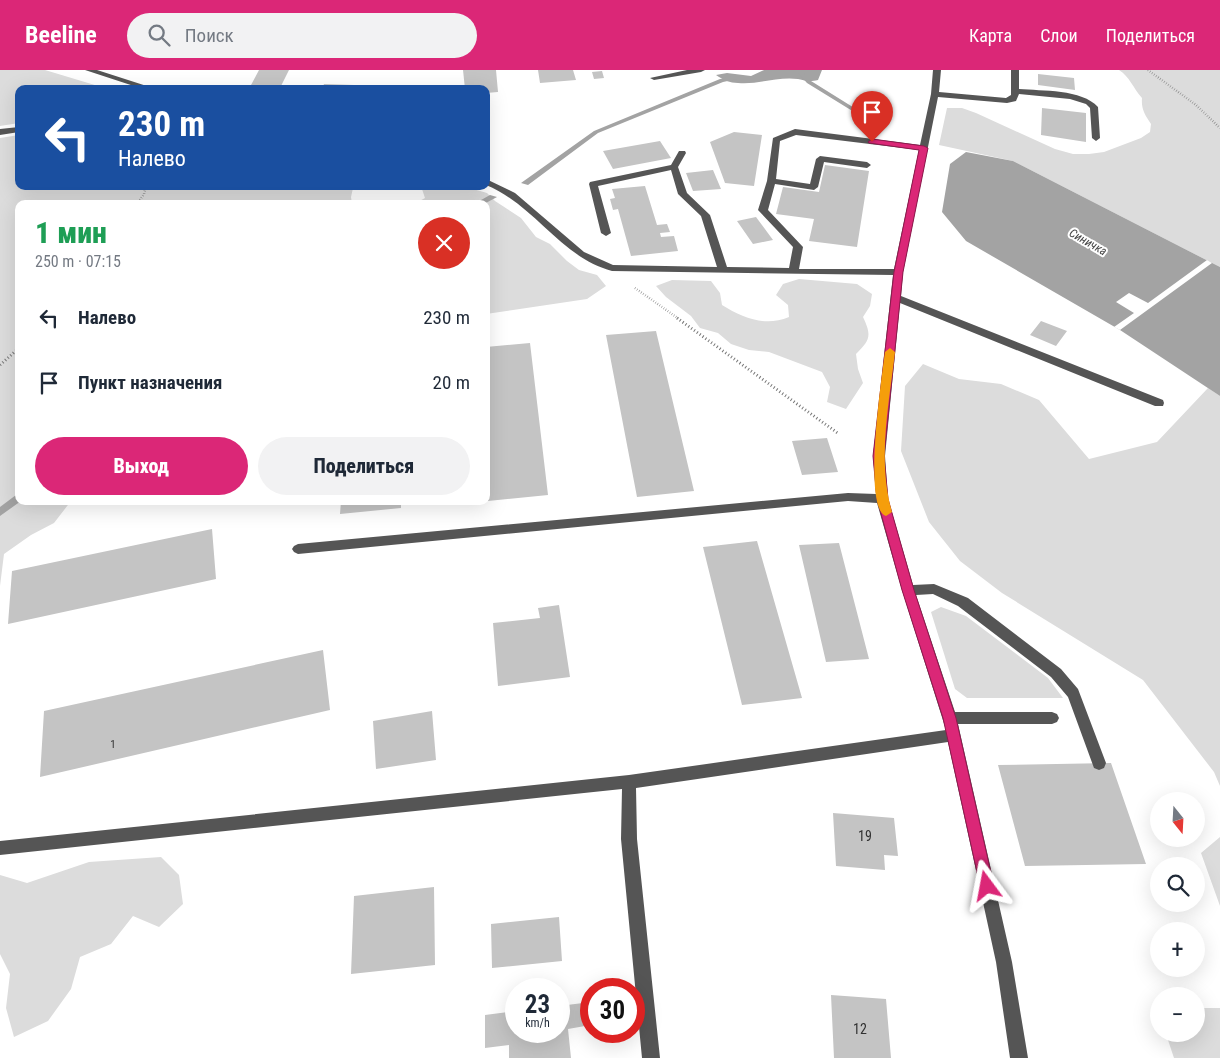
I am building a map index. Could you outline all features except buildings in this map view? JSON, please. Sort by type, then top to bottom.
[{"type":"street","points":[[89,70],[139,85]]},
{"type":"street","points":[[654,78],[701,70]]},
{"type":"street","points":[[937,70],[935,94],[898,272],[879,456],[882,499],[908,590],[950,718],[1004,962],[1019,1058]]},
{"type":"street","points":[[935,94],[1007,101],[1013,99],[1015,70]]},
{"type":"street","points":[[1015,91],[1076,98],[1091,103],[1094,107],[1096,138]]},
{"type":"street","points":[[0,132],[15,130]]},
{"type":"street","points":[[793,272],[798,247],[763,210],[771,181],[776,140],[795,132],[924,148]]},
{"type":"street","points":[[682,153],[674,167],[683,194],[706,215],[723,270]]},
{"type":"street","points":[[771,181],[814,187],[820,159],[867,165]]},
{"type":"street","points":[[606,233],[593,184],[674,167]]},
{"type":"street","points":[[490,183],[497,185],[515,198],[582,255],[612,268],[898,272]]},
{"type":"street","points":[[896,298],[1159,403]]},
{"type":"street","points":[[298,549],[848,497],[882,499]]},
{"type":"street","points":[[908,590],[934,589],[964,602],[1056,673],[1076,700],[1099,763]]},
{"type":"street","points":[[950,718],[1052,718]]},
{"type":"street","points":[[0,848],[629,782],[953,735]]},
{"type":"street","points":[[629,782],[628,839],[651,1058]]},
{"type":"path","points":[[1148,70],[1196,105],[1220,128]]},
{"type":"path","points":[[612,268],[645,297],[839,434]]},
{"type":"path","points":[[0,365],[15,352]]},
{"type":"shaded area","points":[[0,70],[45,70],[95,85],[15,85],[15,124],[0,126]]},
{"type":"shaded area","points":[[1119,70],[1220,70],[1220,267],[1013,161],[939,145],[947,108],[962,108],[976,113],[1055,149],[1073,154],[1104,152],[1141,138],[1150,132],[1151,124],[1144,112],[1142,98],[1126,76]]},
{"type":"shaded area","points":[[15,136],[15,190],[353,190],[351,200],[15,200],[15,505],[68,505],[54,523],[31,535],[4,554],[0,586],[0,138]]},
{"type":"shaded area","points":[[422,190],[477,190],[487,193],[495,201],[521,218],[536,237],[550,244],[579,270],[597,275],[606,286],[587,299],[490,313],[490,200],[421,200],[425,198]]},
{"type":"shaded area","points":[[799,279],[857,284],[872,294],[870,306],[863,317],[868,329],[867,341],[856,354],[858,369],[863,383],[846,409],[827,402],[830,387],[822,372],[769,352],[749,350],[731,344],[718,333],[700,328],[691,316],[666,297],[656,286],[672,280],[711,281],[720,293],[722,305],[754,320],[771,321],[789,317],[788,305],[776,295],[783,284]]},
{"type":"shaded area","points":[[923,364],[959,379],[1001,384],[1039,400],[1089,459],[1157,442],[1208,388],[1220,396],[1220,786],[1214,772],[1143,680],[1002,593],[960,561],[929,522],[901,451],[905,386]]},
{"type":"shaded area","points":[[941,607],[966,616],[1048,678],[1063,698],[967,698],[955,689],[931,612]]},
{"type":"shaded area","points":[[1220,837],[1220,906],[1205,864],[1205,857],[1202,857],[1201,853]]},
{"type":"shaded area","points":[[161,857],[179,875],[183,904],[159,927],[133,916],[111,944],[80,957],[71,989],[48,1021],[14,1037],[6,1008],[10,974],[0,954],[0,875],[27,883],[89,862]]},
{"type":"shaded area","points":[[1205,1008],[1220,1008],[1220,1058],[1174,1058],[1169,1042],[1205,1042]]},
{"type":"water","points":[[764,70],[822,70],[818,80],[810,81],[791,78],[753,83],[735,83],[716,75],[727,73],[751,76]]},
{"type":"water","points":[[966,152],[1013,161],[1220,267],[1220,396],[1120,330],[966,241],[942,212],[950,164]]},
{"type":"pier","points":[[1207,260],[1212,263],[1120,330],[1114,327],[1134,313],[1116,302],[1129,293],[1148,303]]},
{"type":"waterway","name":"Синичка","points":[[801,70],[801,73],[809,82],[869,119]]},
{"type":"waterway","points":[[525,183],[596,132],[722,80],[735,78]]},
{"type":"waterway","points":[[486,200],[493,197]]},
{"type":"waterway","points":[[0,512],[15,501]]},
{"type":"slow traffic","points":[[886,512],[882,499],[879,456],[890,352]]},
{"type":"route","points":[[872,142],[924,148],[898,272],[879,456],[882,499],[908,590],[950,718],[987,886]]}]
